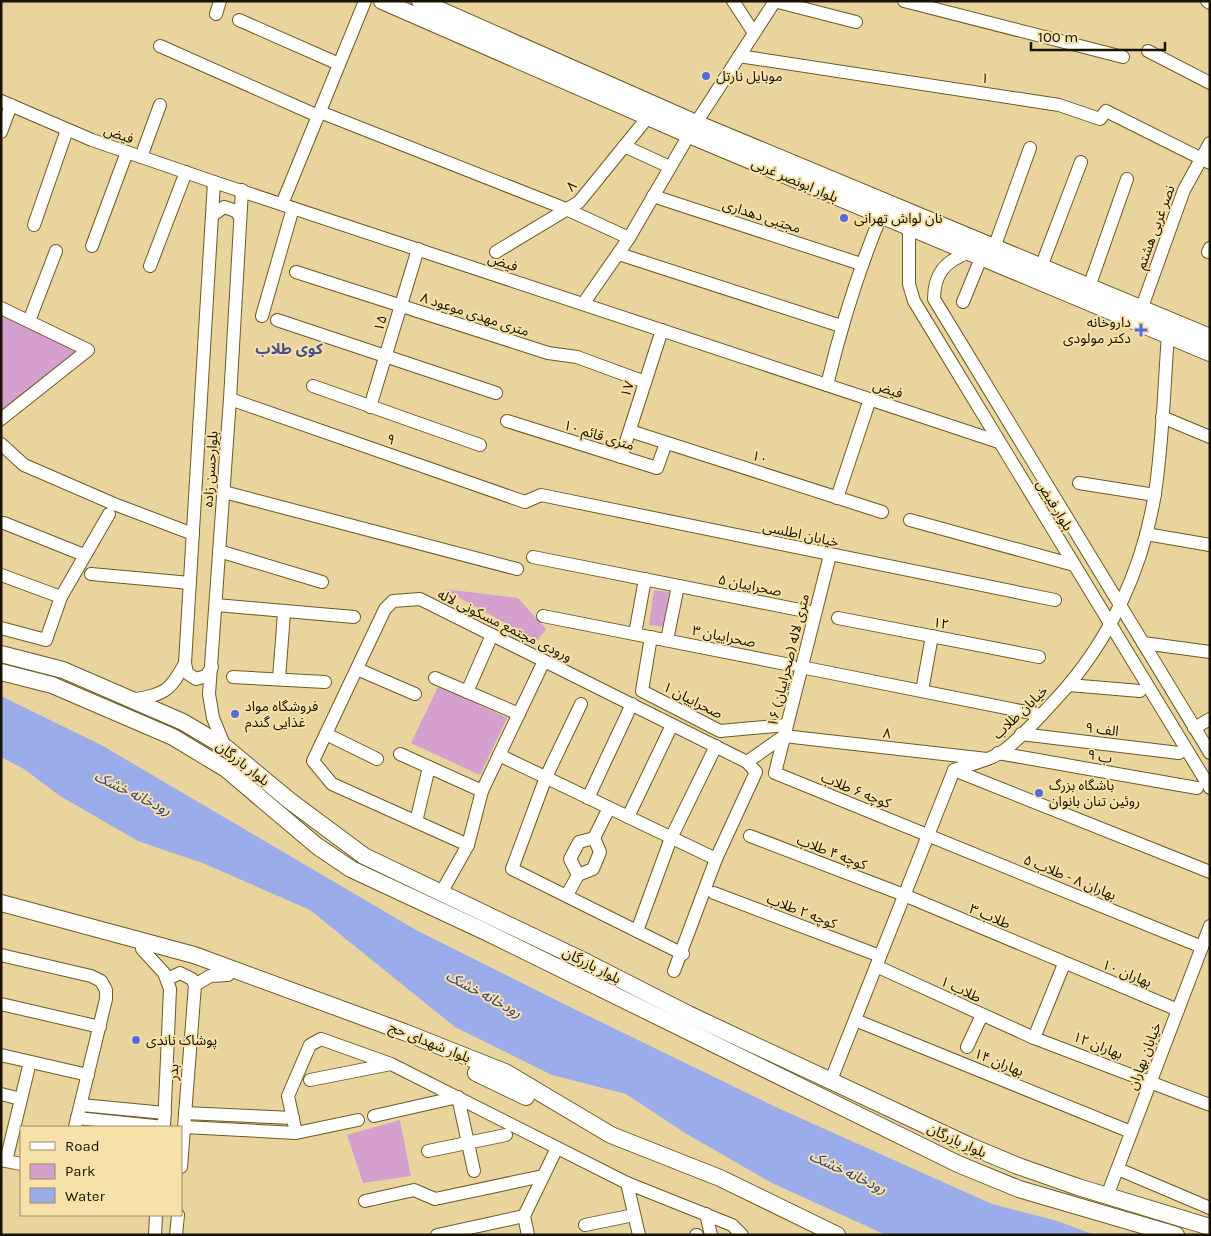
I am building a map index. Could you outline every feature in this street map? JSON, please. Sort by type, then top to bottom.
[{"type":"main road","name":"بلوار ابونصر غربی","points":[[382,1],[494,41],[692,129],[1210,353]]},
{"type":"main road","name":"بلوار ابونصر غربی","points":[[420,1],[494,41],[648,117],[692,129],[881,216],[981,253],[1041,267],[1210,336]]},
{"type":"main road","name":"بلوار بازرگان","points":[[1,654],[64,670],[183,722],[225,747],[290,801],[364,856],[580,959],[688,1014],[978,1150],[1018,1166],[1107,1196],[1210,1227]]},
{"type":"main road","name":"بلوار بازرگان","points":[[1,672],[52,685],[173,737],[226,769],[316,846],[351,869],[568,972],[958,1164],[1019,1188],[1176,1235]]},
{"type":"main road","name":"بلوار شهدای حج","points":[[1,903],[194,955],[404,1032],[505,1072],[611,1135],[720,1178],[837,1235]]},
{"type":"main road","name":"بلوار شهدای حج","points":[[1,912],[142,949],[228,975],[403,1042],[499,1082],[607,1142],[717,1187],[816,1235]]},
{"type":"main road","points":[[568,972],[580,959]]},
{"type":"street","points":[[216,14],[220,1]]},
{"type":"street","points":[[262,316],[288,206],[319,114],[365,1]]},
{"type":"street","points":[[733,1],[754,33]]},
{"type":"street","points":[[583,304],[619,254],[692,129],[775,1],[856,22]]},
{"type":"street","points":[[904,1],[1123,57]]},
{"type":"street","points":[[239,20],[339,64]]},
{"type":"street","points":[[160,46],[319,114],[566,210],[629,238]]},
{"type":"street","points":[[1148,51],[1210,83]]},
{"type":"street","name":"۱","points":[[739,56],[1059,105],[1100,119],[1106,111],[1206,161]]},
{"type":"street","points":[[1,132],[6,103]]},
{"type":"street","name":"فیض","points":[[6,103],[67,130],[126,152],[999,442]]},
{"type":"street","points":[[142,157],[160,105]]},
{"type":"street","name":"۸","points":[[496,252],[579,202],[648,117]]},
{"type":"street","points":[[34,225],[67,130]]},
{"type":"street","name":"نصر غربی هشتم","points":[[1142,307],[1184,190],[1206,161],[1210,144]]},
{"type":"street","points":[[624,146],[670,167]]},
{"type":"street","points":[[963,302],[981,253],[1030,148]]},
{"type":"street","points":[[92,246],[126,152]]},
{"type":"street","points":[[1041,267],[1081,162]]},
{"type":"street","points":[[150,266],[186,172]]},
{"type":"street","points":[[1090,287],[1127,179]]},
{"type":"street","name":"بلوارحسن زاده","points":[[131,700],[159,694],[174,683],[185,663],[214,182]]},
{"type":"street","name":"بلوارحسن زاده","points":[[225,747],[213,718],[209,694],[224,492],[242,190]]},
{"type":"street","name":"مجتبی دهداری","points":[[653,196],[861,264]]},
{"type":"street","points":[[213,215],[224,207],[236,211],[240,217]]},
{"type":"street","points":[[828,385],[841,326],[861,264],[881,216]]},
{"type":"street","name":"بلوار فیض","points":[[910,228],[909,284],[914,301],[1210,788]]},
{"type":"street","name":"۱۵","points":[[370,406],[418,249]]},
{"type":"street","points":[[29,321],[56,251]]},
{"type":"street","name":"بلوار فیض","points":[[981,253],[954,258],[941,269],[934,284],[934,299],[1210,753]]},
{"type":"street","points":[[619,254],[841,326]]},
{"type":"street","name":"۸ متری مهدی موعود","points":[[296,272],[548,353],[577,357],[646,382]]},
{"type":"street","points":[[1,308],[88,350],[1,419]]},
{"type":"street","points":[[277,320],[496,393]]},
{"type":"street","name":"۱۷","points":[[621,457],[662,330]]},
{"type":"street","name":"خیابان طلاب","points":[[954,770],[1006,750],[1087,664],[1111,626],[1120,607],[1146,534],[1155,495],[1168,335]]},
{"type":"street","points":[[957,372],[973,363]]},
{"type":"street","points":[[313,386],[480,445]]},
{"type":"street","name":"۹","points":[[230,399],[525,502],[541,495]]},
{"type":"street","points":[[837,498],[870,399]]},
{"type":"street","points":[[1162,417],[1210,437]]},
{"type":"street","name":"۱۰ متری قائم","points":[[507,421],[657,468],[666,442]]},
{"type":"street","name":"۱۰","points":[[630,431],[882,512]]},
{"type":"street","points":[[1,444],[24,465],[114,504],[193,534]]},
{"type":"street","points":[[1079,483],[1155,495]]},
{"type":"street","points":[[224,492],[517,569]]},
{"type":"street","name":"خيابان اطلسى","points":[[541,495],[1055,600]]},
{"type":"street","points":[[1,628],[46,640],[61,597],[109,514]]},
{"type":"street","points":[[910,520],[1074,565]]},
{"type":"street","points":[[2,521],[71,549],[87,551]]},
{"type":"street","points":[[1146,534],[1210,545]]},
{"type":"street","points":[[219,551],[322,582]]},
{"type":"street","name":"۱۶ متری لاله (صحراییان)","points":[[775,772],[785,730],[796,666],[815,613],[830,555]]},
{"type":"street","points":[[533,557],[678,586],[667,640]]},
{"type":"street","points":[[91,574],[190,582]]},
{"type":"street","points":[[1,576],[61,597]]},
{"type":"street","points":[[635,634],[645,579]]},
{"type":"street","name":"۵ صحراییان","points":[[678,586],[815,613]]},
{"type":"street","name":"ورودی مجتمع مسکونی لاله","points":[[468,845],[332,784],[313,761],[385,609],[393,601],[420,599],[747,762]]},
{"type":"street","points":[[216,605],[354,617]]},
{"type":"street","points":[[279,680],[284,612]]},
{"type":"street","points":[[543,616],[651,637]]},
{"type":"street","name":"۱۲","points":[[838,618],[1039,657]]},
{"type":"street","points":[[467,692],[492,635]]},
{"type":"street","points":[[922,691],[932,636]]},
{"type":"street","name":"صحراییان ۳","points":[[651,637],[796,666]]},
{"type":"street","name":"صحراییان ۱","points":[[651,637],[642,691],[720,731],[785,730]]},
{"type":"street","points":[[1143,643],[1210,652]]},
{"type":"street","points":[[441,893],[468,845],[482,791],[544,661]]},
{"type":"street","points":[[185,663],[187,673],[196,679],[206,676],[212,667]]},
{"type":"street","points":[[796,666],[1041,715]]},
{"type":"street","points":[[357,669],[415,694]]},
{"type":"street","points":[[233,677],[325,682]]},
{"type":"street","points":[[435,678],[519,714]]},
{"type":"street","points":[[1069,685],[1140,691]]},
{"type":"street","points":[[580,704],[546,777],[512,869],[682,954]]},
{"type":"street","points":[[588,798],[632,704]]},
{"type":"street","points":[[1194,728],[1210,718]]},
{"type":"street","points":[[628,817],[672,725]]},
{"type":"street","points":[[674,971],[716,860],[756,772],[747,762],[785,730]]},
{"type":"street","name":"۸","points":[[785,730],[992,756]]},
{"type":"street","points":[[326,734],[377,759]]},
{"type":"street","name":"۹ الف","points":[[1021,734],[1179,753]]},
{"type":"street","points":[[637,931],[671,838],[716,746]]},
{"type":"street","points":[[400,754],[482,791]]},
{"type":"street","points":[[500,755],[716,860]]},
{"type":"street","name":"۹ ب","points":[[992,756],[1197,788]]},
{"type":"street","points":[[416,822],[428,767]]},
{"type":"street","points":[[831,1080],[954,770],[1210,872]]},
{"type":"street","name":"کوچه ۶ طلاب","points":[[775,772],[927,834]]},
{"type":"street","points":[[578,875],[570,859],[579,842],[594,838],[609,808]]},
{"type":"street","name":"بهاران ۸ - طلاب ۵","points":[[927,834],[1202,947]]},
{"type":"street","name":"کوچه ۴ طلاب","points":[[750,836],[904,895]]},
{"type":"street","points":[[567,895],[578,875],[593,869],[600,852],[594,838]]},
{"type":"street","name":"کوچه ۲ طلاب","points":[[714,893],[878,961]]},
{"type":"street","name":"طلاب ۳","points":[[904,895],[1064,964]]},
{"type":"street","name":"خیابان بهاران","points":[[1107,1196],[1210,926]]},
{"type":"street","points":[[142,949],[168,979],[180,972],[187,974],[195,985],[210,976],[228,975]]},
{"type":"street","points":[[1,955],[101,981],[106,990],[106,999],[76,1123],[152,1126]]},
{"type":"street","name":"طلاب ۱","points":[[878,961],[982,1016],[1034,1038]]},
{"type":"street","points":[[1034,1038],[1064,964]]},
{"type":"street","name":"بهاران ۱۰","points":[[1064,964],[1178,1010]]},
{"type":"street","name":"بدر","points":[[164,1126],[170,989],[168,979]]},
{"type":"street","name":"بدر","points":[[182,1154],[195,985]]},
{"type":"street","points":[[1,1004],[100,1027]]},
{"type":"street","points":[[967,1047],[982,1016]]},
{"type":"street","name":"بهاران ۱۴","points":[[855,1020],[1131,1132]]},
{"type":"street","name":"بهاران ۱۲","points":[[1034,1038],[1210,1105]]},
{"type":"street","points":[[296,1133],[288,1096],[306,1053],[314,1041],[321,1039],[391,1064],[627,1183],[732,1225],[742,1235]]},
{"type":"street","points":[[1,1055],[88,1075]]},
{"type":"street","points":[[20,1164],[4,1160],[30,1062]]},
{"type":"street","points":[[310,1080],[391,1064]]},
{"type":"street","points":[[1,1094],[22,1098]]},
{"type":"street","points":[[374,1116],[458,1097]]},
{"type":"street","points":[[458,1097],[474,1171]]},
{"type":"street","points":[[81,1105],[165,1113]]},
{"type":"street","points":[[128,1124],[130,1110]]},
{"type":"street","points":[[185,1113],[293,1118]]},
{"type":"street","points":[[203,1128],[205,1114]]},
{"type":"street","points":[[184,1127],[296,1133],[358,1120]]},
{"type":"street","points":[[428,1151],[506,1135]]},
{"type":"street","points":[[528,1235],[524,1216],[557,1148]]},
{"type":"street","points":[[1118,1169],[1210,1208]]},
{"type":"street","points":[[365,1201],[414,1190],[436,1199],[543,1176]]},
{"type":"street","points":[[627,1183],[639,1235]]},
{"type":"street","points":[[706,1214],[711,1235]]},
{"type":"street","points":[[584,1225],[634,1215]]},
{"type":"street","points":[[155,1235],[156,1216]]},
{"type":"street","points":[[176,1235],[178,1216]]},
{"type":"street","points":[[437,1235],[524,1216]]},
{"type":"green space","points":[[1,315],[78,350],[1,410]]},
{"type":"green space","points":[[444,589],[518,598],[546,629],[537,641]]},
{"type":"green space","points":[[654,590],[669,592],[664,627],[649,625]]},
{"type":"green space","points":[[439,685],[507,718],[480,775],[411,743]]},
{"type":"green space","points":[[400,1120],[411,1176],[363,1183],[347,1135]]},
{"type":"water","name":"رودخانه خشک","points":[[1,696],[103,746],[416,930],[566,1005],[780,1109],[992,1204],[1057,1221],[1095,1235],[886,1235],[772,1183],[685,1133],[626,1094],[552,1075],[455,1027],[310,910],[205,864],[138,841],[60,796],[24,769],[1,757]]},
{"type":"place","name":"موبایل نارتل","points":[[706,76]]},
{"type":"place","name":"نان لواش تهرانی","points":[[844,218]]},
{"type":"place","name":"داروخانه دکتر مولودی","points":[[1141,330]]},
{"type":"place","name":"فروشگاه مواد غذایی گندم","points":[[235,714]]},
{"type":"place","name":"باشگاه بزرگ روئین تنان بانوان","points":[[1039,793]]},
{"type":"place","name":"پوشاک ناندی","points":[[136,1040]]},
{"type":"district","name":"کوی طلاب","points":[[289,349]]}]
